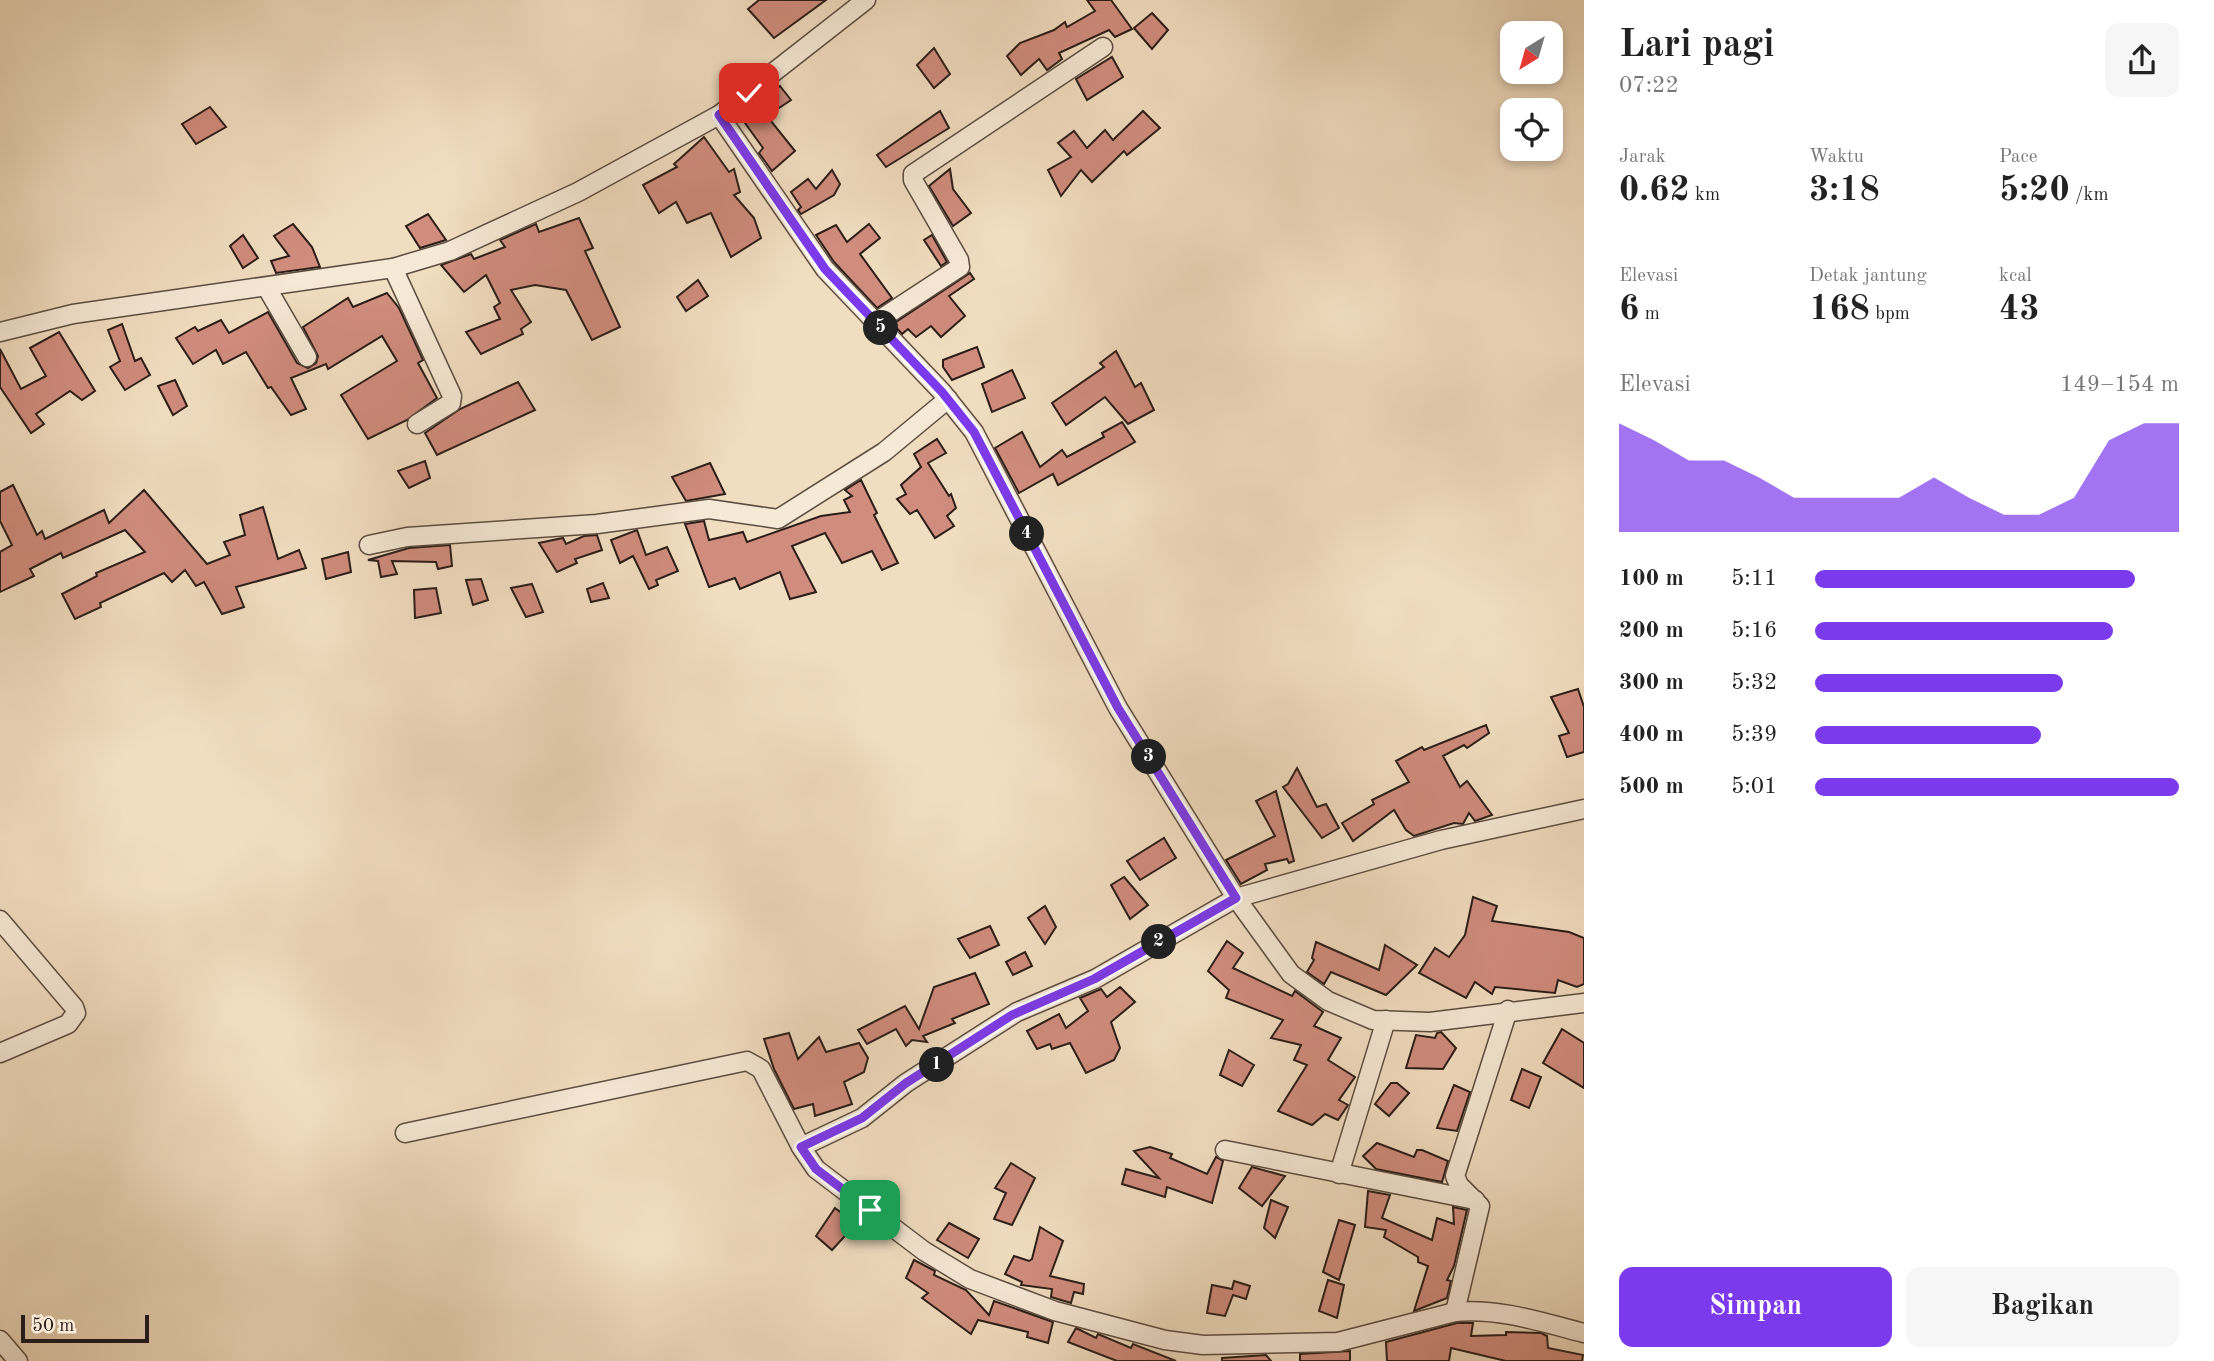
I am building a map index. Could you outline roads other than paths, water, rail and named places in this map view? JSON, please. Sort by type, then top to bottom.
[{"type":"street","points":[[0,331],[73,314],[393,268],[450,251],[553,204],[719,115],[866,0]]},
{"type":"street","points":[[876,322],[960,267],[959,260],[913,180],[913,174],[1103,47]]},
{"type":"street","points":[[719,115],[817,258],[948,399],[985,452],[1118,708],[1236,898],[1291,974],[1328,1001],[1373,1020],[1430,1022],[1508,1010],[1584,1003]]},
{"type":"street","points":[[393,268],[452,396],[452,404],[445,410],[417,424]]},
{"type":"street","points":[[267,288],[307,357]]},
{"type":"street","points":[[369,545],[407,537],[597,524],[709,509],[778,519],[884,453],[948,399]]},
{"type":"street","points":[[801,1147],[862,1118],[906,1083],[1012,1015],[1094,979],[1236,898],[1441,840],[1584,809]]},
{"type":"street","points":[[0,920],[74,1007],[76,1013],[68,1024],[0,1053]]},
{"type":"street","points":[[1455,1312],[1480,1206],[1459,1185],[1455,1176],[1508,1010]]},
{"type":"street","points":[[1339,1174],[1385,1020]]},
{"type":"street","points":[[405,1133],[747,1061],[761,1069],[801,1147],[816,1169],[945,1266],[993,1289],[1043,1307],[1165,1340],[1211,1345],[1338,1342],[1455,1312],[1496,1312],[1584,1333]]},
{"type":"street","points":[[1225,1150],[1475,1200]]},
{"type":"street","points":[[0,1340],[18,1361]]}]
